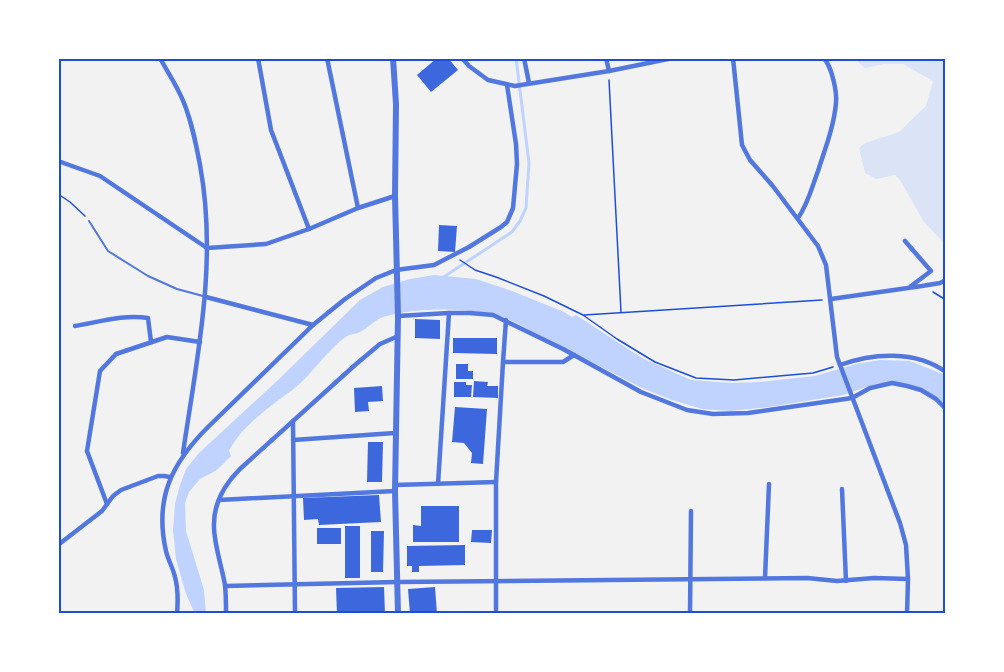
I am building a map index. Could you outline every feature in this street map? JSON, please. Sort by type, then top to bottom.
[{"type":"street","points":[[160,58],[184,104],[196,145],[207,216],[206,297],[182,456]]},
{"type":"street","points":[[258,58],[271,130],[309,229]]},
{"type":"street","points":[[327,58],[358,208]]},
{"type":"street","points":[[393,58],[396,104],[395,196],[398,316],[395,434],[398,614]]},
{"type":"street","points":[[462,58],[488,80],[515,86],[673,58]]},
{"type":"street","points":[[525,58],[529,83]]},
{"type":"street","points":[[606,58],[609,71]]},
{"type":"street","points":[[733,58],[742,145],[750,160],[818,246],[826,265],[837,357],[900,523],[906,545],[908,614]]},
{"type":"street","points":[[798,218],[805,208],[828,142],[836,104],[831,69],[824,58]]},
{"type":"street","points":[[177,614],[175,577],[166,553],[162,525],[170,477],[182,456],[193,442],[313,325],[345,299],[376,278],[434,265],[501,227],[511,216],[517,164],[507,85]]},
{"type":"street","points":[[58,161],[100,176],[207,248],[266,244],[395,196]]},
{"type":"street","points":[[905,240],[931,271],[909,288]]},
{"type":"street","points":[[831,299],[922,286],[945,280]]},
{"type":"street","points":[[206,297],[313,325]]},
{"type":"street","points":[[398,316],[449,312],[493,315],[574,355],[641,392],[687,410],[714,414],[748,413],[851,396],[870,388],[892,383],[921,390],[945,408]]},
{"type":"street","points":[[438,484],[449,312]]},
{"type":"street","points":[[75,326],[139,316],[148,318],[151,342]]},
{"type":"street","points":[[496,614],[496,482],[506,320]]},
{"type":"street","points":[[107,504],[87,450],[100,371],[116,354],[167,337],[200,342]]},
{"type":"street","points":[[226,614],[225,586],[214,524],[223,490],[229,481],[293,421],[380,344],[396,337]]},
{"type":"street","points":[[503,362],[563,362],[574,355]]},
{"type":"street","points":[[840,366],[867,357],[889,355],[911,357],[941,368],[945,372]]},
{"type":"street","points":[[293,421],[295,614]]},
{"type":"street","points":[[293,440],[395,434]]},
{"type":"street","points":[[58,546],[102,511],[113,496],[121,490],[158,477],[170,477]]},
{"type":"street","points":[[219,500],[496,482]]},
{"type":"street","points":[[765,578],[769,484]]},
{"type":"street","points":[[842,489],[846,581]]},
{"type":"street","points":[[690,614],[691,511]]},
{"type":"street","points":[[225,586],[765,578],[846,581],[874,578],[908,579]]},
{"type":"lane","points":[[89,221],[108,251],[148,276],[177,289],[206,297]]},
{"type":"path","points":[[609,71],[621,313]]},
{"type":"path","points":[[58,194],[70,202],[89,221]]},
{"type":"path","points":[[453,255],[475,270],[544,296],[583,315],[656,362],[696,378],[734,380],[813,373],[840,366]]},
{"type":"path","points":[[922,286],[945,300]]},
{"type":"path","points":[[583,315],[831,299]]},
{"type":"shaded area","points":[[857,59],[945,59],[945,244],[924,222],[895,175],[876,179],[865,173],[859,148],[865,143],[899,132],[926,106],[933,81],[903,64],[884,64],[865,68]]},
{"type":"water","points":[[434,275],[476,279],[512,291],[572,317],[576,315],[642,358],[691,380],[732,383],[760,382],[815,376],[856,364],[881,360],[910,361],[945,375],[945,407],[927,392],[892,382],[875,384],[843,395],[769,407],[730,411],[702,409],[642,388],[506,318],[493,314],[462,310],[428,310],[383,317],[360,332],[340,341],[295,388],[242,432],[229,451],[231,456],[217,470],[200,479],[189,492],[185,503],[186,531],[204,590],[206,613],[195,614],[186,594],[176,559],[173,530],[175,504],[186,469],[199,453],[360,300],[383,287]]},
{"type":"building","points":[[437,58],[448,58],[458,70],[431,92],[417,75]]},
{"type":"building","points":[[439,225],[457,226],[455,252],[438,251]]},
{"type":"building","points":[[415,319],[440,320],[440,339],[415,338]]},
{"type":"building","points":[[453,338],[497,338],[497,354],[453,353]]},
{"type":"building","points":[[456,364],[468,364],[468,371],[473,371],[473,379],[456,379]]},
{"type":"building","points":[[474,381],[488,382],[487,386],[498,386],[498,398],[473,397]]},
{"type":"building","points":[[454,382],[466,382],[466,385],[472,385],[471,397],[454,397]]},
{"type":"building","points":[[382,386],[383,401],[368,402],[369,411],[355,412],[354,388]]},
{"type":"building","points":[[455,407],[487,409],[483,464],[471,463],[472,453],[464,443],[452,442]]},
{"type":"building","points":[[368,442],[383,442],[382,482],[367,482]]},
{"type":"building","points":[[379,495],[381,522],[319,525],[318,519],[304,520],[303,498]]},
{"type":"building","points":[[421,506],[459,506],[459,542],[413,542],[413,525],[421,526]]},
{"type":"building","points":[[345,526],[360,526],[360,578],[345,578]]},
{"type":"building","points":[[317,528],[341,528],[341,544],[317,544]]},
{"type":"building","points":[[472,530],[492,530],[491,543],[471,542]]},
{"type":"building","points":[[371,531],[384,531],[383,572],[371,572]]},
{"type":"building","points":[[465,545],[465,565],[419,566],[419,572],[412,572],[412,566],[407,566],[407,546]]},
{"type":"building","points":[[384,587],[385,614],[337,614],[336,588]]},
{"type":"building","points":[[435,587],[437,614],[410,614],[408,589]]},
{"type":"waterway","points":[[442,278],[512,232],[526,208],[529,163],[516,58]]}]
